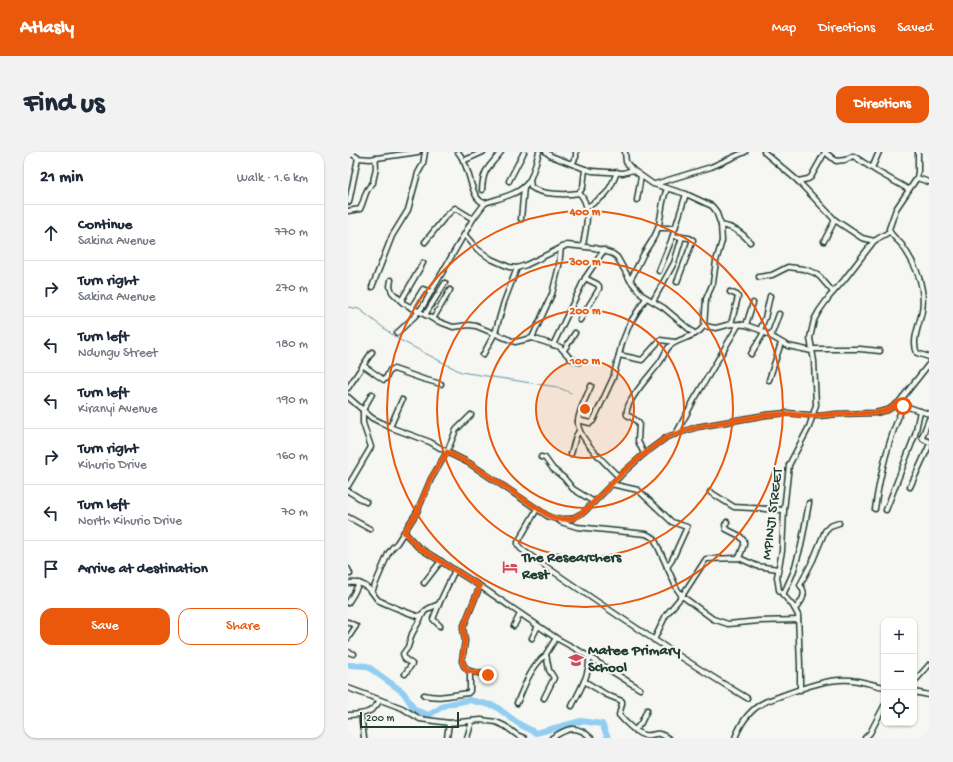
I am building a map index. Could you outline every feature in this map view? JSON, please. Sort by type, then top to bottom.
[{"type":"street","points":[[348,152],[358,158],[375,158],[418,152]]},
{"type":"street","points":[[372,287],[390,239],[408,210],[418,173],[423,164],[425,152]]},
{"type":"street","points":[[458,152],[476,195],[480,201],[485,203]]},
{"type":"street","points":[[463,161],[483,152]]},
{"type":"street","points":[[482,190],[482,179],[486,170],[501,152]]},
{"type":"street","points":[[509,181],[524,152]]},
{"type":"street","points":[[539,152],[530,180],[531,187],[538,191],[562,194],[579,193]]},
{"type":"street","points":[[546,152],[551,156],[585,169],[617,172],[633,170]]},
{"type":"street","points":[[572,164],[576,157],[576,152]]},
{"type":"street","points":[[625,152],[626,162],[633,170],[653,184],[686,194],[712,206],[716,211],[721,225],[722,241],[716,261],[713,283],[706,300],[704,326],[701,330],[675,342],[667,349],[660,361],[634,395],[626,410],[627,415],[634,418],[638,423],[638,441],[644,454]]},
{"type":"street","points":[[653,184],[710,167],[745,152]]},
{"type":"street","points":[[764,152],[798,181],[835,220],[862,238],[874,241],[889,232]]},
{"type":"street","points":[[798,181],[811,177],[825,152],[836,161],[845,160],[854,154],[872,168],[908,189]]},
{"type":"street","points":[[872,168],[879,152]]},
{"type":"street","points":[[889,232],[890,224],[896,210],[916,178],[918,171],[918,152]]},
{"type":"street","points":[[349,202],[358,158]]},
{"type":"street","points":[[348,211],[360,209],[368,187],[373,184],[377,170],[375,158]]},
{"type":"street","points":[[579,193],[583,186],[585,169]]},
{"type":"street","points":[[587,207],[602,198],[607,193],[617,172]]},
{"type":"street","points":[[637,200],[641,176]]},
{"type":"street","points":[[916,178],[929,182]]},
{"type":"street","points":[[397,333],[418,312],[431,292],[446,263],[465,235],[473,219],[485,203],[514,193],[530,180]]},
{"type":"street","points":[[521,219],[524,186]]},
{"type":"street","points":[[630,280],[658,228],[662,203],[667,189]]},
{"type":"street","points":[[579,193],[587,207],[583,246]]},
{"type":"street","points":[[658,271],[673,236],[686,194]]},
{"type":"street","points":[[426,242],[455,208],[473,219]]},
{"type":"street","points":[[824,241],[835,220]]},
{"type":"street","points":[[721,225],[735,229],[742,233],[750,242]]},
{"type":"street","points":[[658,228],[675,228]]},
{"type":"street","points":[[889,232],[902,245],[918,276],[922,290],[922,312],[915,339],[915,350],[920,355],[929,357]]},
{"type":"street","points":[[465,235],[477,249],[492,259],[502,265],[517,268],[526,266],[567,245],[604,250],[614,254],[630,280],[646,298],[664,308],[694,334]]},
{"type":"street","points":[[673,236],[693,240],[677,282]]},
{"type":"street","points":[[653,301],[674,263],[682,237]]},
{"type":"street","name":"MPINJI STREET","points":[[798,690],[800,665],[798,614],[778,588],[777,577],[782,551],[784,510],[789,465],[813,416],[816,405],[810,338],[814,320],[819,311],[874,241]]},
{"type":"street","points":[[532,338],[554,290],[561,247]]},
{"type":"street","points":[[553,344],[585,278],[604,250]]},
{"type":"street","points":[[401,301],[423,263]]},
{"type":"street","points":[[759,277],[772,275],[788,267],[804,269],[815,273],[833,292]]},
{"type":"street","points":[[483,355],[495,333],[504,302],[517,268]]},
{"type":"street","points":[[580,320],[599,289],[597,284],[585,278]]},
{"type":"street","points":[[391,280],[390,286],[392,292],[401,301],[410,308],[433,319],[453,327],[472,325],[516,342],[532,338],[560,346],[570,358],[579,362]]},
{"type":"street","points":[[425,315],[445,283]]},
{"type":"street","points":[[410,308],[423,289],[431,292]]},
{"type":"street","points":[[433,319],[450,290]]},
{"type":"street","points":[[730,292],[738,297],[731,324]]},
{"type":"street","points":[[751,354],[762,331],[770,296]]},
{"type":"street","points":[[578,420],[590,423],[593,421],[613,378],[622,343],[630,324],[646,298]]},
{"type":"street","points":[[746,325],[753,303]]},
{"type":"street","points":[[771,336],[779,314]]},
{"type":"street","points":[[704,326],[716,328],[731,324],[746,325],[762,331],[782,343],[799,349],[812,350],[860,348],[880,351]]},
{"type":"street","points":[[676,434],[694,400],[739,324]]},
{"type":"street","points":[[564,350],[575,333]]},
{"type":"street","points":[[619,355],[642,360],[660,340],[675,342]]},
{"type":"street","points":[[769,380],[782,343]]},
{"type":"street","points":[[348,388],[372,352]]},
{"type":"street","points":[[556,519],[571,519],[584,512],[611,484],[644,454],[667,437],[697,427],[766,415],[787,414],[813,416],[875,413],[888,410],[899,402],[929,364]]},
{"type":"street","points":[[364,366],[384,380],[390,370],[394,369],[441,384]]},
{"type":"street","points":[[591,386],[582,405],[578,420],[579,431],[596,453],[619,477]]},
{"type":"street","points":[[348,486],[371,447],[363,423],[363,410],[372,394]]},
{"type":"street","points":[[348,397],[372,418],[390,427],[430,442],[469,463],[538,509],[561,522],[577,527],[646,534],[654,538],[677,589],[682,596],[713,619],[724,624],[798,620]]},
{"type":"street","points":[[390,427],[402,400]]},
{"type":"street","points":[[899,402],[903,406],[929,414]]},
{"type":"street","points":[[875,509],[882,469],[895,426],[903,406]]},
{"type":"street","points":[[886,510],[915,435],[920,411]]},
{"type":"street","points":[[372,592],[388,554],[417,512],[431,478],[447,452],[456,430],[471,415]]},
{"type":"street","points":[[929,419],[922,437],[929,442]]},
{"type":"street","points":[[572,454],[576,436],[579,431]]},
{"type":"street","points":[[910,487],[929,446]]},
{"type":"street","points":[[541,457],[545,458],[553,469],[564,478],[573,490],[594,502]]},
{"type":"street","points":[[611,484],[638,490],[672,522],[687,527],[672,560],[667,567]]},
{"type":"street","points":[[348,491],[366,502]]},
{"type":"street","points":[[710,492],[734,507],[784,510]]},
{"type":"street","points":[[783,595],[793,573],[803,535],[808,502]]},
{"type":"street","points":[[538,509],[518,542],[519,547],[588,596],[654,640],[747,698]]},
{"type":"street","points":[[348,517],[370,529]]},
{"type":"street","points":[[727,522],[725,525],[726,529],[740,536],[744,541],[739,558]]},
{"type":"street","points":[[795,609],[801,602],[804,594],[800,584],[813,560],[825,531],[830,526],[839,523]]},
{"type":"street","points":[[404,532],[418,547],[480,586],[556,638],[640,689]]},
{"type":"street","points":[[654,640],[666,615],[682,596],[706,559],[739,558],[757,566],[778,569]]},
{"type":"street","points":[[424,583],[441,561]]},
{"type":"street","points":[[348,569],[350,574]]},
{"type":"street","points":[[440,626],[433,619],[455,570]]},
{"type":"street","points":[[348,582],[359,582],[365,585],[378,600],[410,614],[418,616],[423,614]]},
{"type":"street","points":[[348,603],[359,582]]},
{"type":"street","points":[[424,694],[444,697],[468,693],[470,691],[471,686],[468,671],[462,660],[465,640],[463,628],[480,586]]},
{"type":"street","points":[[404,674],[412,664],[405,659],[403,654],[408,647],[412,634],[427,609],[439,604]]},
{"type":"street","points":[[514,626],[520,614]]},
{"type":"street","points":[[348,622],[356,626],[348,638]]},
{"type":"street","points":[[532,638],[538,626]]},
{"type":"street","points":[[516,703],[534,670],[540,661],[546,656],[556,638]]},
{"type":"street","points":[[348,652],[354,654]]},
{"type":"street","points":[[544,698],[554,678],[550,672],[546,656]]},
{"type":"street","points":[[572,706],[584,682],[589,666],[589,658]]},
{"type":"street","points":[[917,679],[929,665]]},
{"type":"street","points":[[468,671],[488,675]]},
{"type":"street","points":[[735,738],[738,729],[750,712],[756,707],[767,701],[798,690],[825,683],[848,680],[881,686]]},
{"type":"street","points":[[584,682],[607,695],[622,701],[619,715],[635,730],[643,735],[658,733],[668,738]]},
{"type":"street","points":[[348,688],[402,708],[420,719],[449,723],[488,720],[501,723],[517,735],[524,738]]},
{"type":"street","points":[[917,693],[929,695]]},
{"type":"street","points":[[348,716],[373,710],[380,700]]},
{"type":"street","points":[[635,730],[641,723],[647,710]]},
{"type":"street","points":[[865,738],[870,733],[881,712]]},
{"type":"street","points":[[361,714],[364,738]]},
{"type":"street","points":[[467,738],[472,721]]},
{"type":"street","points":[[447,738],[449,723]]},
{"type":"street","points":[[552,738],[573,728],[582,731],[591,738]]},
{"type":"waterway","points":[[348,307],[359,309],[398,339],[461,372],[557,387],[571,393]]},
{"type":"waterway","points":[[348,665],[367,666],[403,692],[415,710],[429,715],[445,705],[469,700],[495,706],[519,724],[536,733],[581,721],[602,724],[608,738]]},
{"type":"place","name":"The Researchers Rest","points":[[510,567]]},
{"type":"place","name":"Matee Primary School","points":[[576,660]]},
{"type":"route","points":[[488,675],[468,671],[462,663],[465,640],[463,628],[480,586],[418,547],[404,532],[417,512],[431,478],[447,452],[469,463],[549,516],[563,520],[571,519],[584,512],[624,471],[667,437],[697,427],[766,415],[787,414],[819,416],[875,413],[888,410],[899,402],[903,406]]}]
